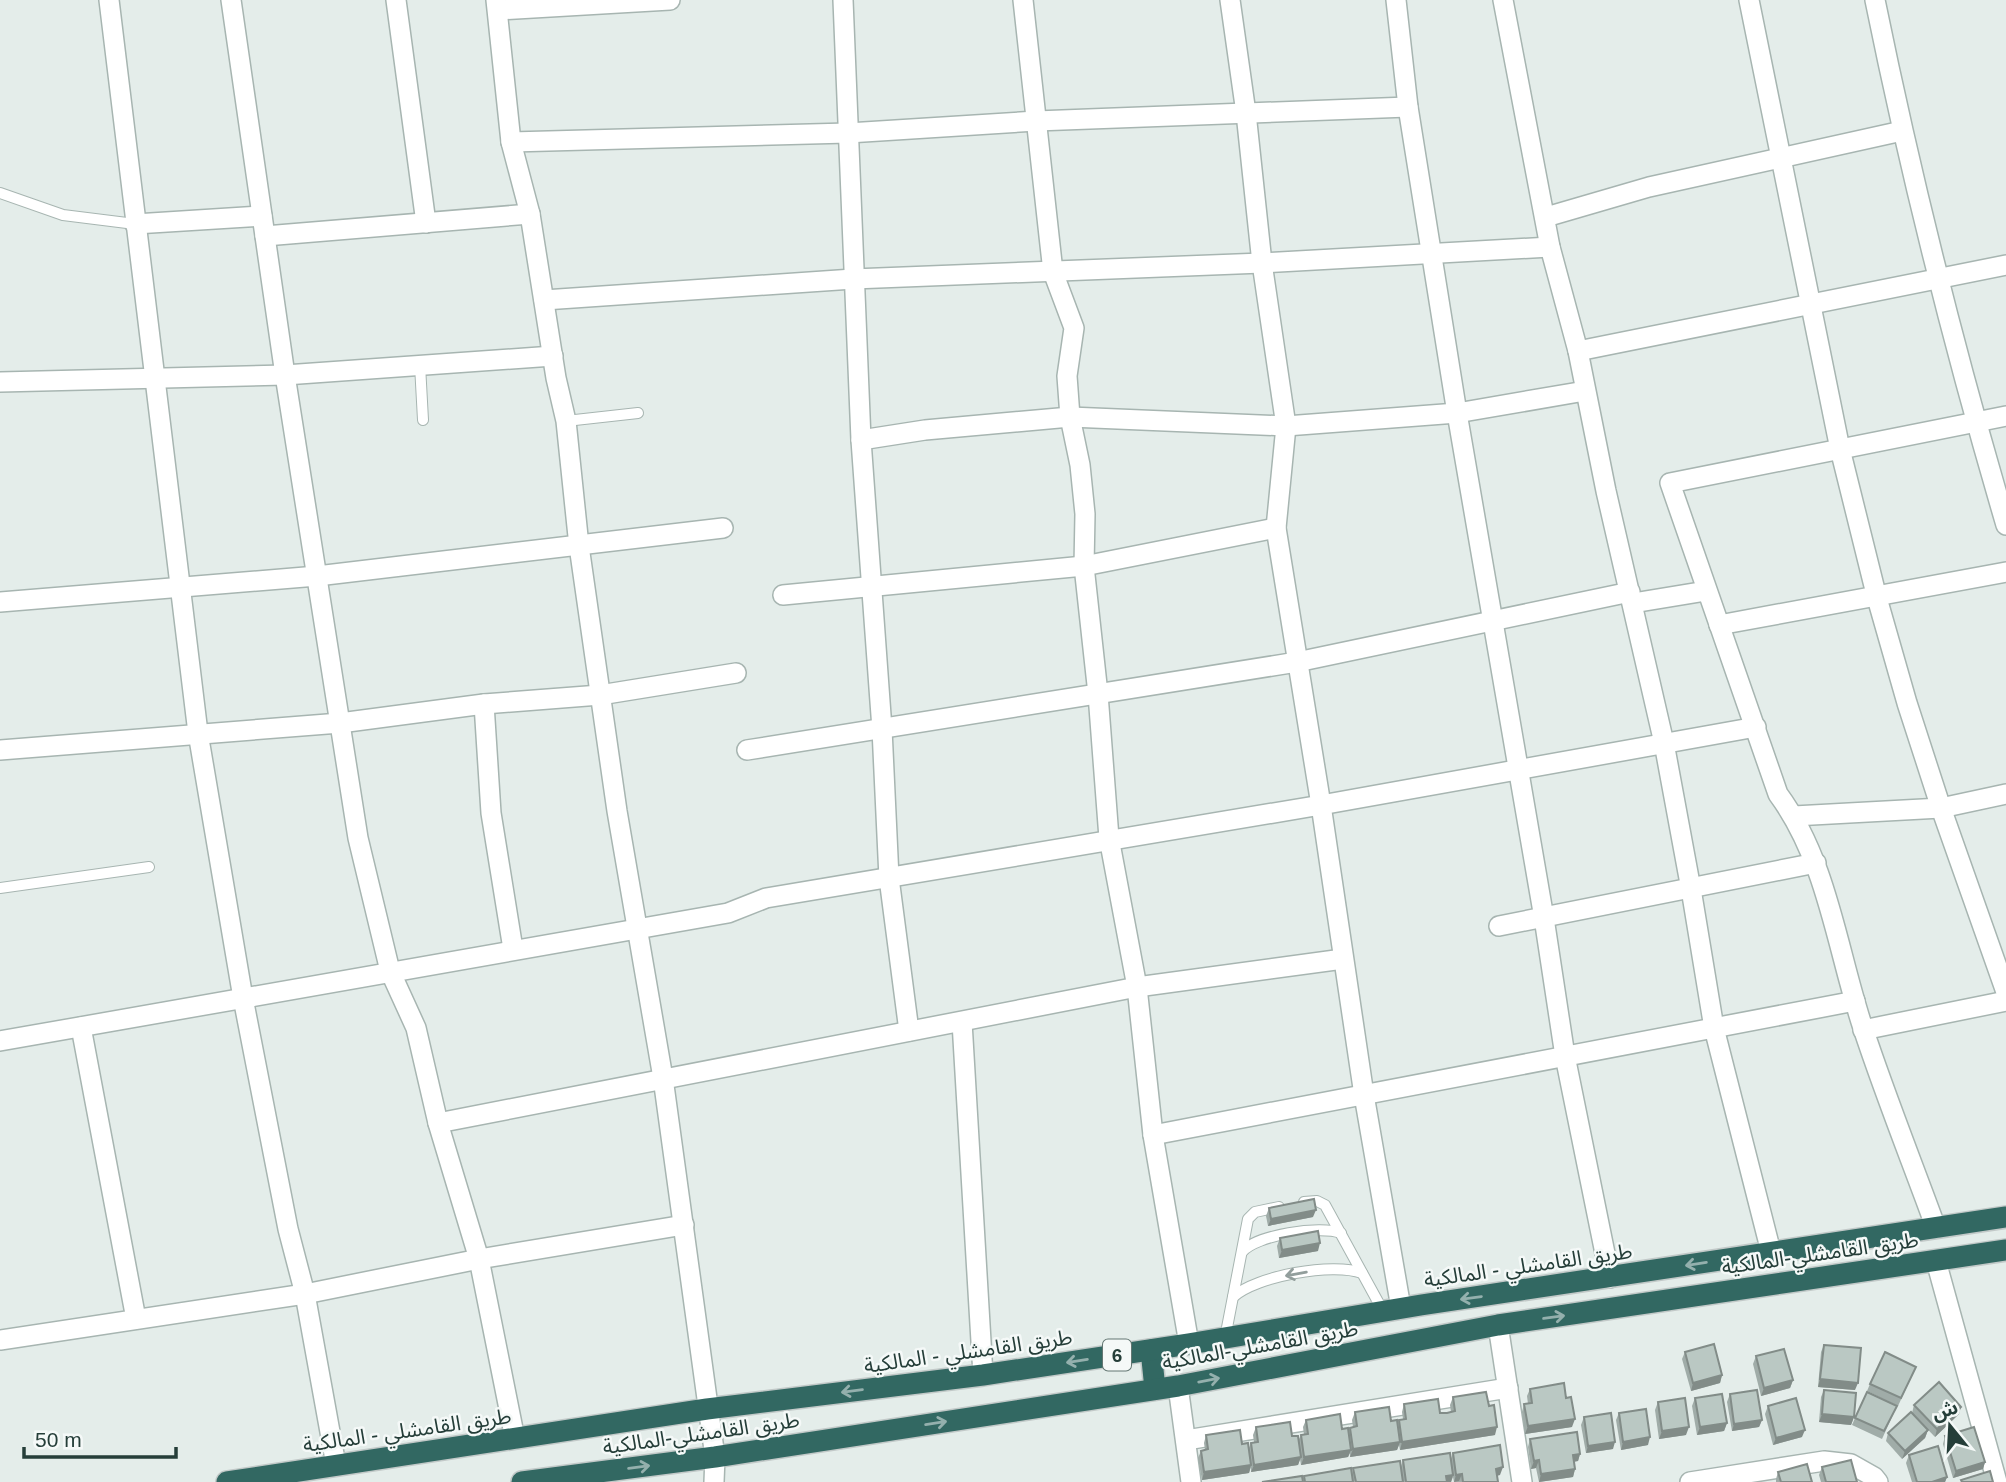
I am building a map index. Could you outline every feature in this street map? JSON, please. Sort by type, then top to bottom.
[{"type":"highway","name":"طريق القامشلي - المالكية","points":[[227,1482],[707,1409],[983,1375],[1151,1350],[1402,1308],[2006,1217]]},
{"type":"highway","name":"طريق القامشلي-المالكية","points":[[522,1482],[715,1457],[1178,1386],[1498,1325],[2006,1250]]},
{"type":"highway","points":[[1402,1308],[1426,1339]]},
{"type":"highway","points":[[1151,1350],[1155,1389]]},
{"type":"street","points":[[109,0],[198,733],[243,998],[288,1229],[305,1294],[336,1465]]},
{"type":"street","points":[[231,0],[285,375],[358,838],[390,971],[416,1028],[438,1123],[479,1259],[515,1439]]},
{"type":"street","points":[[396,0],[426,223]]},
{"type":"street","points":[[670,0],[497,5],[511,142],[530,214],[552,356],[566,421],[579,546],[617,811],[663,1078],[715,1457],[714,1482]]},
{"type":"street","points":[[843,0],[853,279],[889,878],[909,1031]]},
{"type":"street","points":[[1023,0],[1053,272],[1074,328],[1067,376],[1070,417],[1080,465],[1085,514],[1084,566],[1098,694],[1109,838],[1138,987],[1153,1135],[1189,1344]]},
{"type":"street","points":[[1230,0],[1246,113],[1262,263],[1286,426],[1276,528],[1364,1095],[1402,1308]]},
{"type":"street","points":[[1396,0],[1408,107],[1457,413],[1544,918],[1565,1056],[1610,1278]]},
{"type":"street","points":[[1503,0],[1550,247],[1578,351],[1606,491],[1664,743],[1714,1028],[1771,1252]]},
{"type":"street","points":[[1749,0],[1809,305],[1840,449],[1877,598],[1941,808],[2006,992]]},
{"type":"street","points":[[1875,0],[1902,131],[1976,421],[2006,525]]},
{"type":"street","points":[[511,142],[848,133],[1036,121],[1408,107]]},
{"type":"street","points":[[1546,217],[1649,187],[1902,131]]},
{"type":"street","points":[[265,236],[530,214]]},
{"type":"street","points":[[135,224],[262,216]]},
{"type":"street","points":[[544,300],[853,279],[1262,263],[1550,247]]},
{"type":"street","points":[[1578,351],[2006,265]]},
{"type":"street","points":[[0,382],[285,375],[552,356]]},
{"type":"street","points":[[862,440],[925,429],[1070,417],[1286,426],[1457,413],[1586,391]]},
{"type":"street","points":[[1936,1228],[1863,1030],[1816,863],[1794,816],[1778,794],[1670,483],[2006,415]]},
{"type":"street","points":[[0,602],[317,576],[723,528]]},
{"type":"street","points":[[783,595],[1084,566],[1276,528]]},
{"type":"street","points":[[1719,625],[1877,598],[2006,572]]},
{"type":"street","points":[[747,750],[1297,662],[1492,620],[1632,597],[1706,591]]},
{"type":"street","points":[[0,750],[340,723],[484,704],[600,695],[736,673]]},
{"type":"street","points":[[484,704],[491,813],[513,949]]},
{"type":"street","points":[[0,1041],[727,913],[766,898],[1109,838],[1321,805],[1756,727]]},
{"type":"street","points":[[1794,816],[1941,808],[2006,794]]},
{"type":"street","points":[[1499,926],[1816,863]]},
{"type":"street","points":[[438,1123],[1138,987],[1343,959]]},
{"type":"street","points":[[1153,1135],[1854,1001]]},
{"type":"street","points":[[1863,1030],[2006,1001]]},
{"type":"street","points":[[962,1022],[983,1375]]},
{"type":"street","points":[[81,1027],[136,1319]]},
{"type":"street","points":[[0,1339],[305,1294],[479,1259],[684,1225]]},
{"type":"street","points":[[1936,1261],[1997,1482]]},
{"type":"street","points":[[1498,1325],[1522,1482]]},
{"type":"street","points":[[1178,1386],[1191,1482]]},
{"type":"street","points":[[1186,1440],[1508,1388]]},
{"type":"street","points":[[1690,1482],[1824,1461],[1852,1464],[1878,1482]]},
{"type":"lane","points":[[0,192],[63,215],[135,224]]},
{"type":"lane","points":[[420,365],[423,420]]},
{"type":"lane","points":[[566,421],[638,413]]},
{"type":"lane","points":[[0,888],[149,867]]},
{"type":"lane","points":[[1299,1203],[1321,1202],[1362,1273],[1402,1308]]},
{"type":"lane","points":[[1225,1338],[1247,1223],[1251,1215],[1286,1206]]},
{"type":"lane","points":[[1241,1254],[1250,1244],[1260,1240],[1318,1230],[1341,1233]]},
{"type":"lane","points":[[1233,1297],[1246,1286],[1258,1281],[1340,1268],[1362,1273]]},
{"type":"building","points":[[1314,1199],[1316,1210],[1271,1219],[1269,1208]]},
{"type":"building","points":[[1318,1231],[1320,1243],[1282,1250],[1280,1238]]},
{"type":"building","points":[[1714,1344],[1722,1375],[1693,1383],[1685,1352]]},
{"type":"building","points":[[1824,1345],[1861,1348],[1858,1383],[1820,1379]]},
{"type":"building","points":[[1784,1349],[1793,1380],[1764,1388],[1756,1356]]},
{"type":"building","points":[[1885,1352],[1916,1367],[1901,1398],[1870,1384]]},
{"type":"building","points":[[1939,1382],[1961,1407],[1937,1429],[1914,1405]]},
{"type":"building","points":[[1564,1383],[1566,1398],[1571,1397],[1575,1419],[1528,1426],[1524,1404],[1532,1403],[1530,1389]]},
{"type":"building","points":[[1757,1390],[1762,1420],[1734,1424],[1730,1394]]},
{"type":"building","points":[[1824,1390],[1856,1393],[1854,1417],[1822,1414]]},
{"type":"building","points":[[1486,1392],[1489,1406],[1494,1405],[1497,1427],[1402,1442],[1399,1420],[1406,1419],[1404,1404],[1438,1399],[1440,1413],[1447,1413],[1455,1411],[1453,1397]]},
{"type":"building","points":[[1867,1392],[1897,1406],[1884,1431],[1855,1418]]},
{"type":"building","points":[[1722,1394],[1727,1423],[1700,1427],[1695,1398]]},
{"type":"building","points":[[1685,1398],[1689,1427],[1662,1431],[1658,1402]]},
{"type":"building","points":[[1796,1398],[1805,1430],[1776,1438],[1768,1406]]},
{"type":"building","points":[[1389,1407],[1391,1421],[1397,1420],[1400,1442],[1353,1449],[1350,1428],[1357,1426],[1355,1412]]},
{"type":"building","points":[[1646,1409],[1650,1437],[1623,1442],[1619,1413]]},
{"type":"building","points":[[1911,1412],[1928,1430],[1905,1451],[1888,1433]]},
{"type":"building","points":[[1611,1413],[1615,1442],[1588,1446],[1584,1417]]},
{"type":"building","points":[[1340,1414],[1342,1429],[1348,1428],[1351,1450],[1304,1457],[1301,1435],[1308,1434],[1306,1420]]},
{"type":"building","points":[[1290,1422],[1292,1436],[1298,1436],[1301,1457],[1254,1465],[1251,1443],[1258,1442],[1256,1427]]},
{"type":"building","points":[[1974,1427],[1985,1462],[1956,1471],[1945,1436]]},
{"type":"building","points":[[1240,1430],[1242,1444],[1248,1443],[1251,1465],[1204,1472],[1201,1451],[1208,1449],[1206,1435]]},
{"type":"building","points":[[1577,1432],[1580,1454],[1573,1455],[1575,1469],[1541,1474],[1539,1460],[1534,1461],[1530,1439]]},
{"type":"building","points":[[1500,1445],[1503,1467],[1496,1469],[1498,1482],[1463,1482],[1462,1474],[1456,1475],[1453,1453]]},
{"type":"building","points":[[1938,1446],[1947,1477],[1932,1482],[1917,1482],[1909,1455]]},
{"type":"building","points":[[1450,1453],[1453,1475],[1446,1476],[1447,1482],[1406,1482],[1403,1460]]},
{"type":"building","points":[[1851,1460],[1857,1482],[1826,1482],[1822,1467]]},
{"type":"building","points":[[1400,1461],[1403,1482],[1356,1482],[1353,1468]]},
{"type":"building","points":[[1807,1464],[1812,1482],[1781,1482],[1778,1472]]},
{"type":"building","points":[[1351,1468],[1353,1482],[1305,1482],[1304,1476]]},
{"type":"building","points":[[1990,1471],[1993,1482],[1961,1480]]},
{"type":"building","points":[[1302,1476],[1303,1482],[1262,1482]]}]
